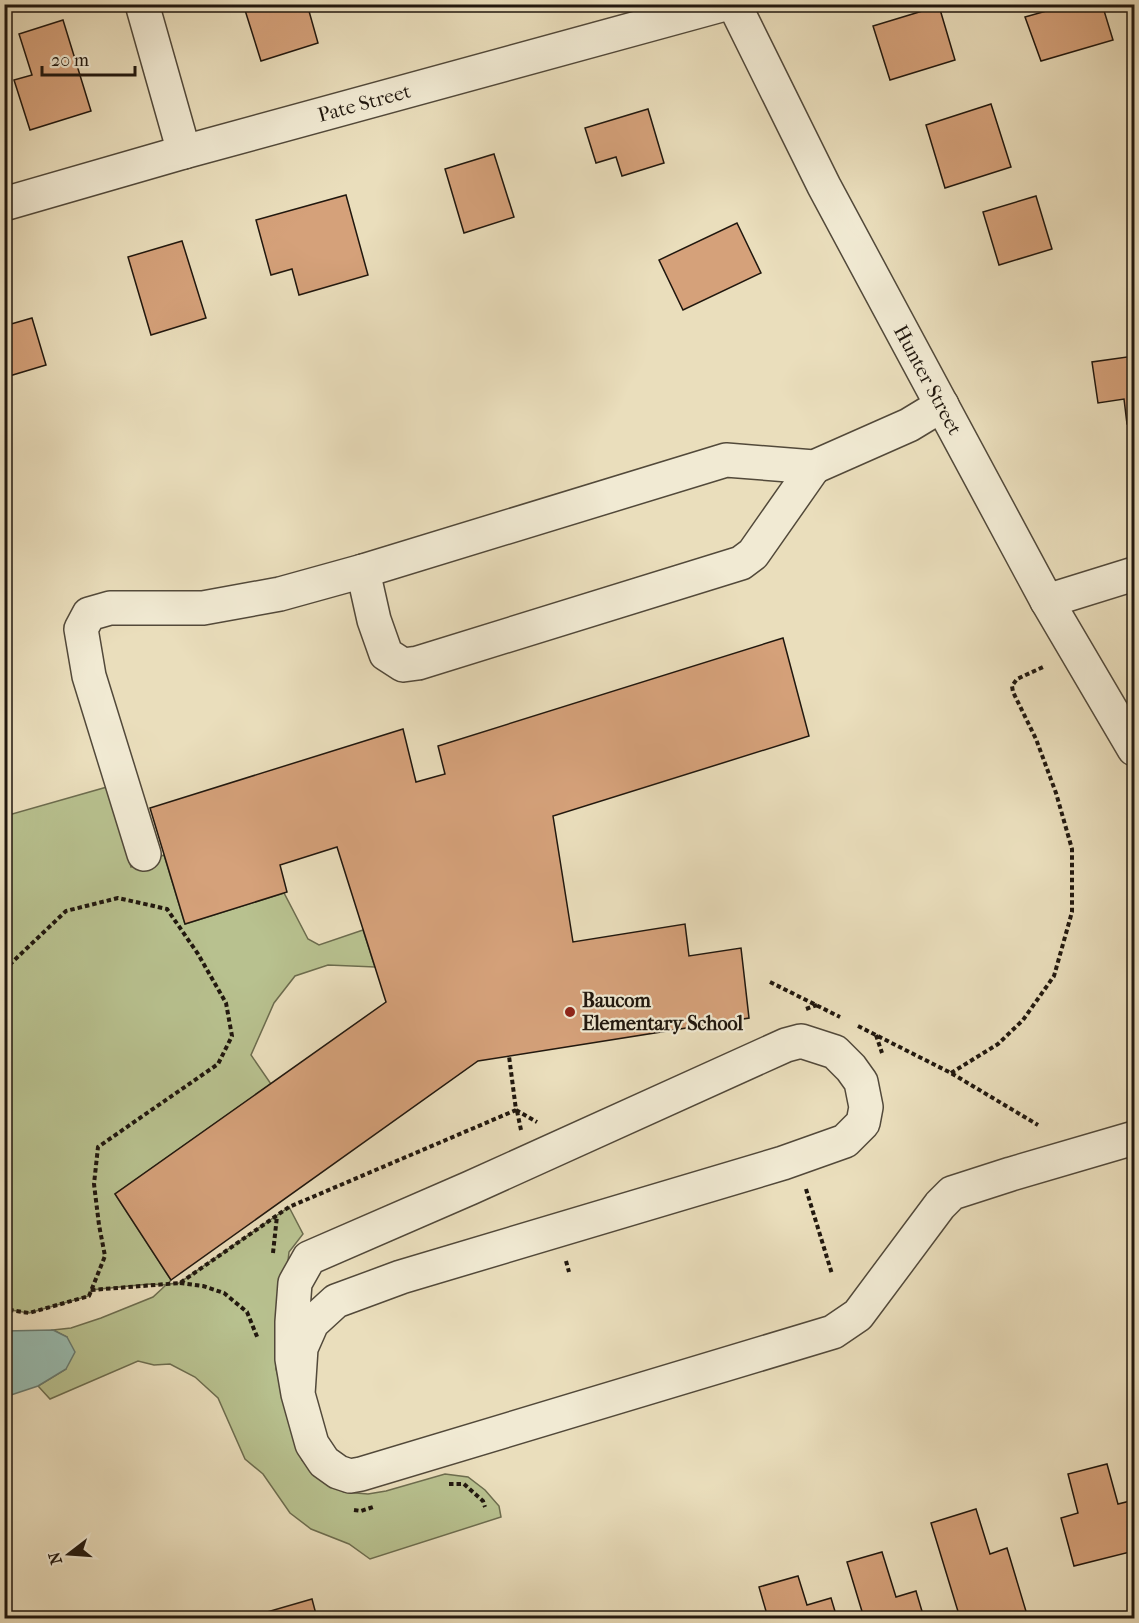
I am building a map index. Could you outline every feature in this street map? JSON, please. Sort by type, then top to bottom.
[{"type":"street","points":[[142,4],[184,152]]},
{"type":"street","name":"Pate Street","points":[[4,204],[184,152],[724,4]]},
{"type":"street","name":"Hunter Street","points":[[734,4],[824,186],[1047,601],[1134,749]]},
{"type":"street","points":[[144,854],[89,676],[81,629],[89,614],[110,608],[203,608],[280,594],[363,571],[726,460],[814,467],[909,425],[942,405]]},
{"type":"street","points":[[363,571],[374,620],[386,654],[403,665],[418,663],[741,563],[753,554],[814,467]]},
{"type":"street","points":[[1047,601],[1134,574]]},
{"type":"street","points":[[298,1394],[301,1348],[312,1323],[336,1301],[401,1277],[783,1163],[845,1141],[863,1124],[866,1107],[861,1082],[835,1052],[801,1041],[786,1045],[309,1258],[295,1283],[292,1312],[292,1359],[298,1394],[312,1444],[324,1462],[338,1472],[350,1476],[833,1332],[858,1315],[940,1205],[952,1193],[1134,1138]]},
{"type":"path","points":[[951,1073],[998,1044],[1023,1020],[1054,976],[1072,912],[1072,849],[1056,793],[1036,739],[1012,686],[1017,680],[1043,667]]},
{"type":"path","points":[[4,970],[66,911],[118,898],[167,909],[198,954],[226,1003],[232,1036],[218,1064],[98,1147],[94,1184],[105,1256],[89,1296],[29,1313],[4,1309]]},
{"type":"path","points":[[770,982],[846,1020]]},
{"type":"path","points":[[856,1025],[951,1073],[1038,1125]]},
{"type":"path","points":[[179,1283],[289,1207],[516,1110],[509,1056]]},
{"type":"path","points":[[91,1290],[179,1283],[203,1286],[224,1293],[246,1312],[260,1347]]},
{"type":"green space","points":[[107,787],[131,867],[164,855],[185,924],[284,893],[308,939],[319,945],[363,930],[375,967],[328,965],[295,976],[274,1003],[251,1055],[271,1084],[115,1194],[171,1280],[168,1284],[179,1283],[289,1207],[303,1234],[289,1252],[276,1369],[302,1460],[319,1478],[344,1492],[368,1494],[386,1491],[445,1474],[468,1477],[485,1490],[499,1506],[501,1517],[370,1559],[349,1544],[311,1529],[290,1513],[263,1474],[245,1459],[218,1398],[195,1377],[170,1364],[154,1365],[138,1361],[50,1399],[38,1386],[66,1369],[67,1337],[53,1330],[71,1328],[101,1318],[153,1297],[166,1285],[149,1284],[91,1290],[89,1296],[29,1313],[5,1309],[5,816]]},
{"type":"water","points":[[53,1330],[67,1337],[75,1352],[66,1369],[38,1386],[5,1397],[5,1331]]},
{"type":"building","points":[[254,4],[307,4],[318,43],[261,61],[244,7]]},
{"type":"building","points":[[1071,4],[1102,4],[1113,40],[1041,61],[1025,17]]},
{"type":"building","points":[[939,6],[955,60],[890,80],[873,26]]},
{"type":"building","points":[[63,20],[91,111],[30,130],[14,80],[32,75],[19,34]]},
{"type":"building","points":[[991,104],[1011,167],[945,188],[926,125]]},
{"type":"building","points":[[648,109],[664,163],[622,176],[616,157],[596,163],[585,128]]},
{"type":"building","points":[[494,154],[514,217],[464,233],[445,169]]},
{"type":"building","points":[[346,195],[368,275],[299,295],[292,269],[271,275],[256,220]]},
{"type":"building","points":[[1036,196],[1052,249],[999,265],[983,212]]},
{"type":"building","points":[[737,223],[761,273],[683,310],[659,260]]},
{"type":"building","points":[[182,241],[206,318],[151,335],[128,257]]},
{"type":"building","points":[[32,318],[46,365],[6,377],[4,372],[4,326]]},
{"type":"building","points":[[1134,356],[1134,423],[1127,424],[1124,399],[1098,403],[1092,362]]},
{"type":"building","name":"Baucom Elementary School","points":[[783,638],[809,736],[553,816],[573,942],[685,924],[689,956],[741,948],[749,1018],[478,1061],[171,1280],[115,1194],[386,1002],[337,847],[280,865],[287,892],[185,924],[150,808],[403,729],[416,782],[445,774],[438,746]]},
{"type":"building","points":[[1107,1464],[1118,1504],[1134,1500],[1134,1551],[1074,1566],[1061,1518],[1078,1513],[1068,1474]]},
{"type":"building","points":[[976,1509],[990,1554],[1007,1548],[1028,1618],[960,1618],[931,1523]]},
{"type":"building","points":[[882,1552],[896,1597],[916,1591],[924,1618],[864,1618],[847,1562]]},
{"type":"building","points":[[798,1576],[807,1605],[831,1598],[837,1618],[768,1618],[759,1587]]},
{"type":"building","points":[[312,1599],[317,1618],[246,1618]]},
{"type":"place","name":"Baucom Elementary School","points":[[570,1012]]}]
